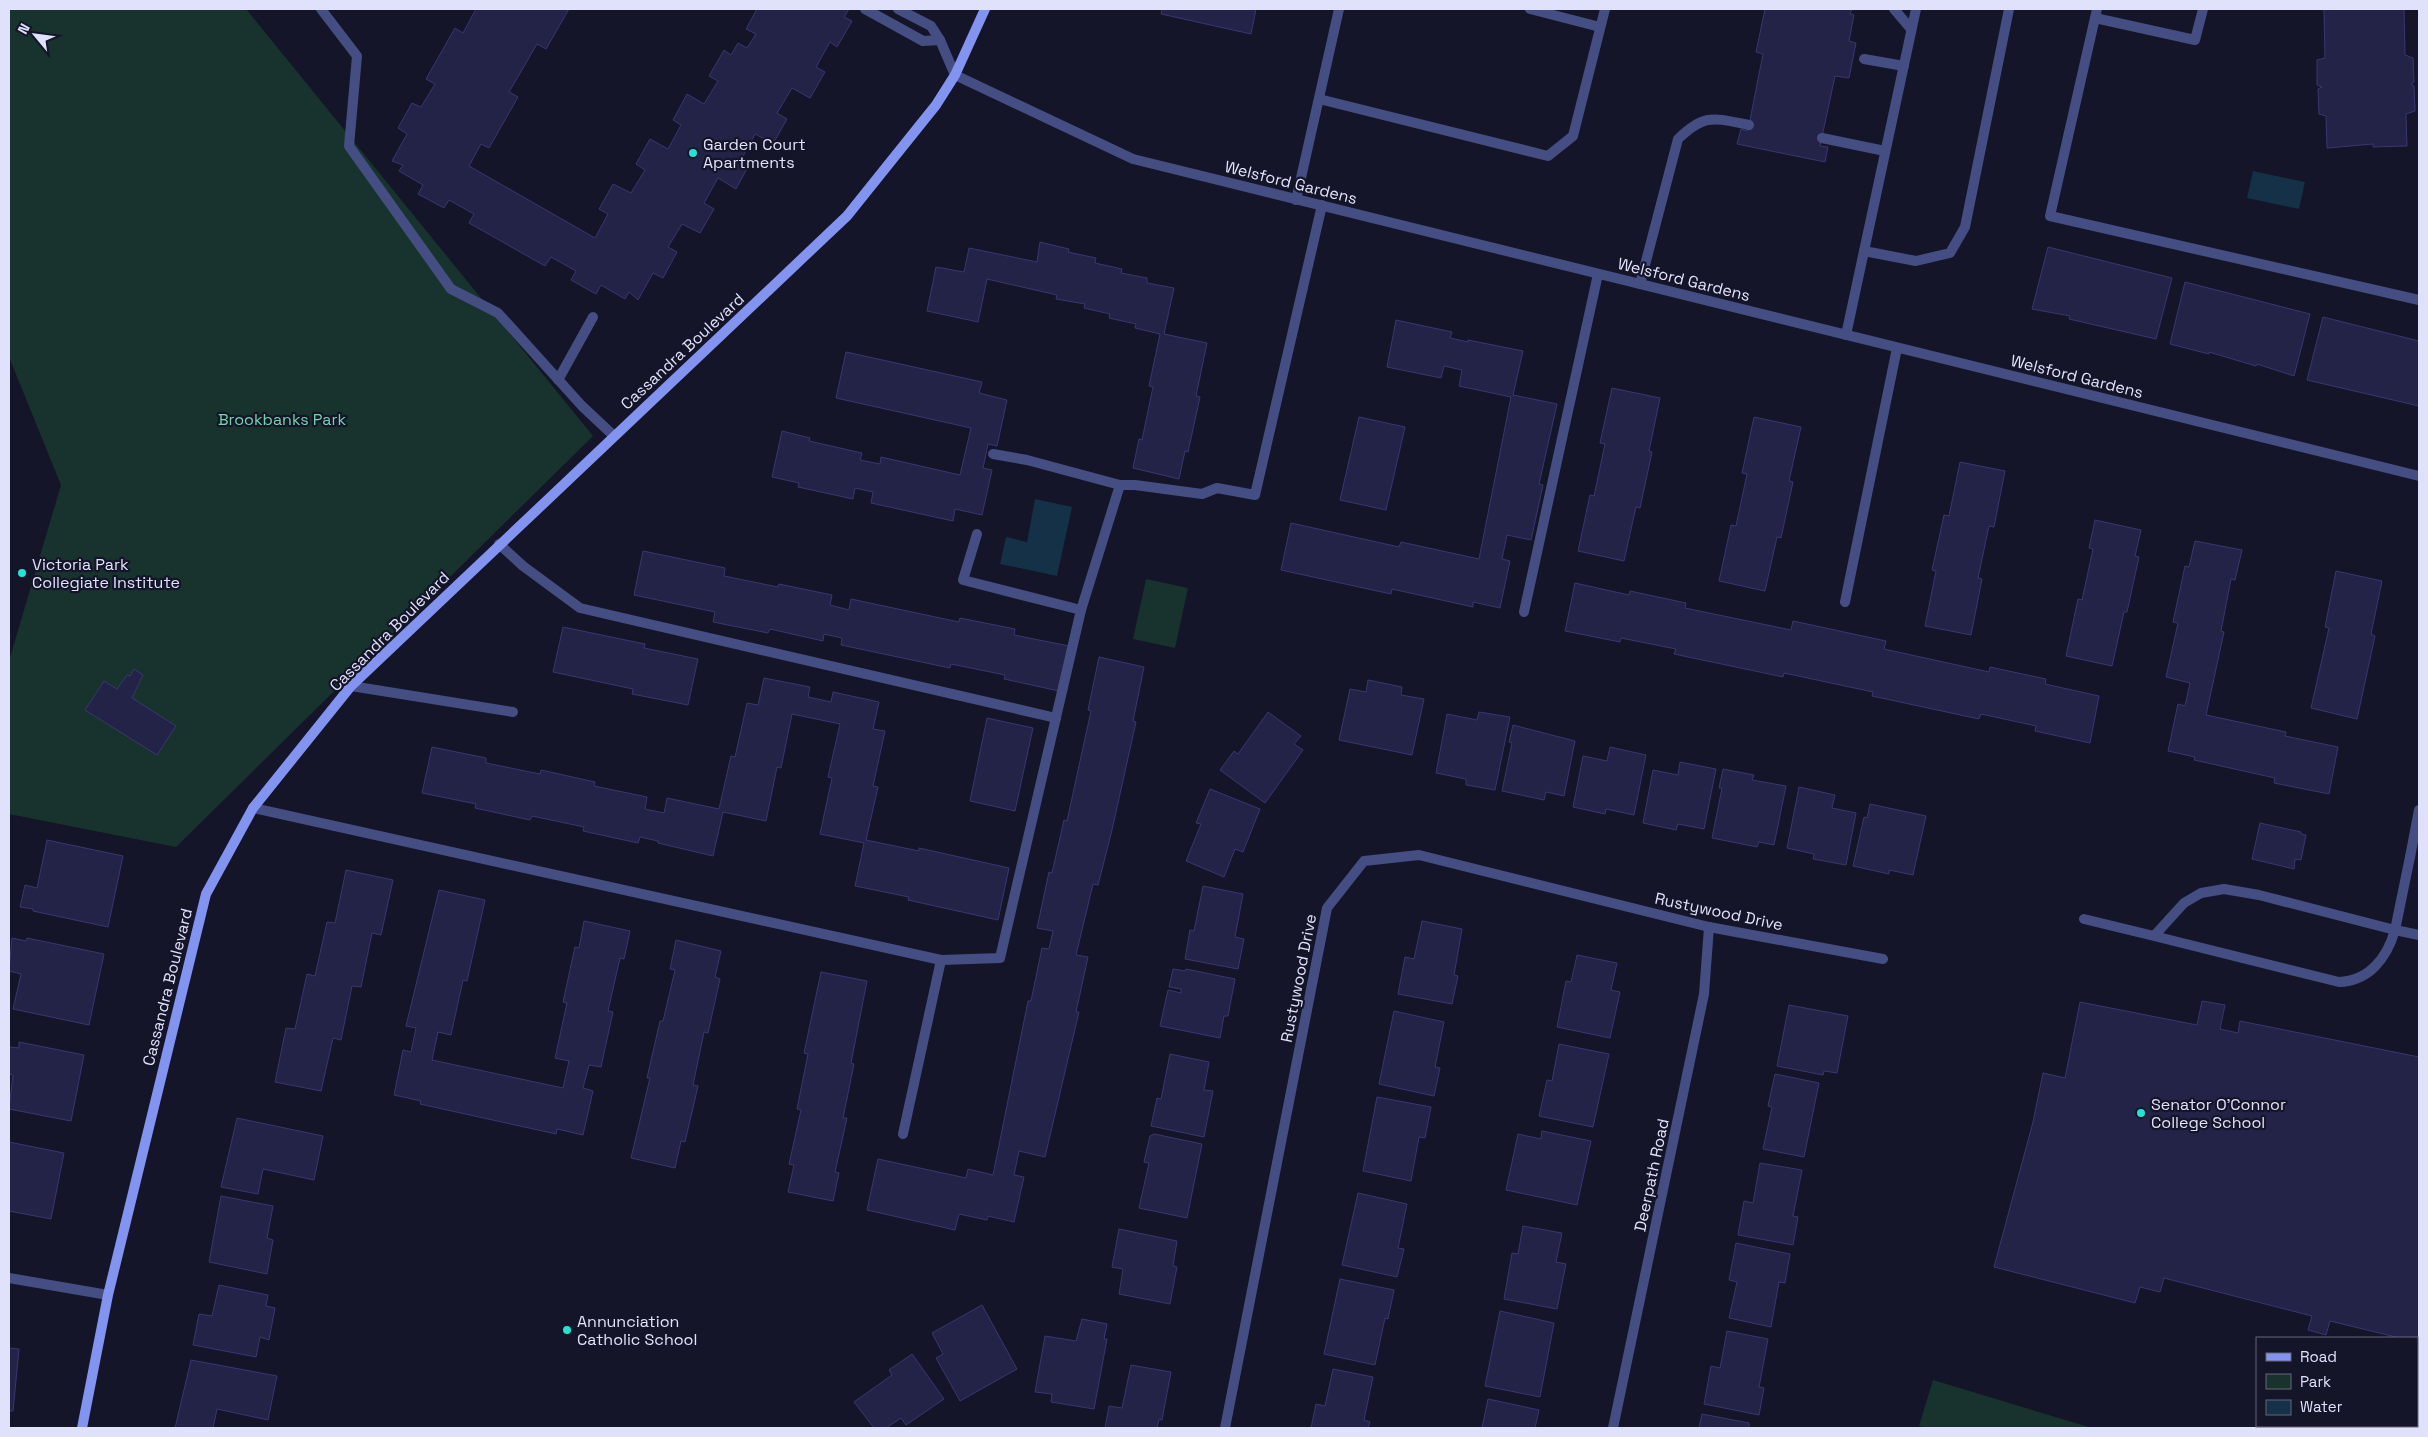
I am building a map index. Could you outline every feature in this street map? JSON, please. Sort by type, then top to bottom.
[{"type":"street","points":[[321,9],[357,56],[348,146],[451,289],[498,313],[558,380],[614,436]]},
{"type":"street","points":[[865,9],[923,40],[940,40]]},
{"type":"street","points":[[898,9],[930,26],[940,40],[955,75]]},
{"type":"street","name":"Cassandra Boulevard","points":[[82,1428],[108,1295],[206,894],[253,808],[351,686],[848,216],[936,105],[955,75],[986,9]]},
{"type":"street","points":[[1296,200],[1339,9]]},
{"type":"street","points":[[1530,9],[1600,27]]},
{"type":"street","points":[[1319,99],[1548,156],[1573,136],[1605,9]]},
{"type":"street","points":[[1894,9],[1912,29]]},
{"type":"street","points":[[1846,335],[1916,9]]},
{"type":"street","points":[[1864,252],[1916,261],[1950,253],[1965,227],[2009,9]]},
{"type":"street","points":[[2203,9],[2195,40],[2096,13],[2050,216],[2419,300]]},
{"type":"street","points":[[1864,59],[1904,66]]},
{"type":"street","name":"Welsford Gardens","points":[[955,75],[1133,159],[2419,476]]},
{"type":"street","points":[[1640,284],[1678,139],[1692,126],[1711,118],[1749,125]]},
{"type":"street","points":[[1822,138],[1885,151]]},
{"type":"street","points":[[993,454],[1027,460],[1120,485],[1136,484],[1202,494],[1217,488],[1254,495],[1322,205]]},
{"type":"street","points":[[1524,612],[1598,274]]},
{"type":"street","points":[[558,380],[593,317]]},
{"type":"street","points":[[1845,602],[1897,348]]},
{"type":"street","points":[[253,808],[941,960],[1000,958],[1081,610],[1120,485]]},
{"type":"street","points":[[977,534],[964,580],[1081,610]]},
{"type":"street","points":[[499,544],[523,566],[580,608],[1056,718]]},
{"type":"street","points":[[351,686],[513,712]]},
{"type":"street","points":[[2084,919],[2338,982],[2355,980],[2369,972],[2387,950],[2395,930],[2419,810]]},
{"type":"street","name":"Rustywood Drive","points":[[1225,1428],[1327,908],[1364,861],[1419,855],[1709,927],[1883,959]]},
{"type":"street","points":[[2154,936],[2184,903],[2201,893],[2224,889],[2259,895],[2419,935]]},
{"type":"street","name":"Deerpath Road","points":[[1613,1428],[1704,994],[1709,927]]},
{"type":"street","points":[[903,1134],[941,960]]},
{"type":"street","points":[[9,1278],[108,1295]]},
{"type":"green space","name":"Brookbanks Park","points":[[9,9],[246,9],[593,436],[176,847],[9,814],[9,661],[61,485],[9,357]]},
{"type":"green space","points":[[1146,579],[1188,588],[1175,648],[1133,639]]},
{"type":"green space","points":[[1933,1380],[2092,1428],[1927,1428],[1919,1426]]},
{"type":"water","points":[[2253,171],[2305,182],[2299,209],[2247,198]]},
{"type":"water","points":[[1035,499],[1072,507],[1057,576],[1000,564],[1006,537],[1027,542]]},
{"type":"building","name":"Garden Court Apartments","points":[[476,9],[569,9],[546,49],[537,44],[509,92],[518,97],[489,148],[481,144],[469,166],[595,238],[608,214],[599,209],[613,184],[631,193],[645,170],[636,164],[650,139],[668,149],[681,125],[673,120],[687,94],[704,104],[718,81],[709,76],[724,50],[731,55],[738,43],[747,48],[756,34],[746,29],[757,9],[849,9],[844,17],[852,21],[837,47],[830,42],[816,67],[825,72],[810,98],[792,88],[777,113],[787,119],[773,144],[755,134],[742,158],[750,163],[736,189],[718,178],[704,203],[714,209],[700,233],[682,224],[668,247],[677,252],[663,278],[653,273],[638,300],[629,292],[625,299],[601,285],[596,294],[571,280],[576,271],[551,257],[545,266],[469,223],[474,214],[449,200],[444,208],[418,194],[423,185],[399,171],[403,165],[392,161],[407,134],[398,128],[412,103],[421,107],[435,84],[426,79],[455,28],[463,33]]},
{"type":"building","points":[[1162,9],[1256,9],[1251,34],[1161,14]]},
{"type":"building","points":[[1765,9],[1852,9],[1850,14],[1854,15],[1849,41],[1856,43],[1849,78],[1835,76],[1820,146],[1828,147],[1825,162],[1737,144],[1741,129],[1747,131],[1749,125],[1763,54],[1756,52]]},
{"type":"building","points":[[2318,9],[2404,9],[2405,55],[2413,58],[2414,82],[2411,84],[2414,86],[2415,111],[2406,114],[2407,146],[2373,147],[2373,144],[2327,148],[2326,116],[2319,114],[2318,89],[2322,87],[2317,85],[2317,60],[2325,58],[2324,10]]},
{"type":"building","points":[[1040,242],[1069,249],[1068,252],[1096,258],[1095,263],[1122,269],[1121,273],[1147,278],[1147,283],[1174,288],[1164,334],[1207,343],[1196,396],[1200,397],[1188,452],[1185,451],[1179,479],[1133,468],[1139,439],[1142,440],[1153,387],[1149,386],[1160,334],[1135,328],[1136,324],[1109,318],[1110,314],[1084,308],[1085,304],[1056,299],[1057,295],[987,279],[978,322],[927,311],[936,267],[964,272],[969,248],[1037,262]]},
{"type":"building","points":[[2048,247],[2172,278],[2156,339],[2069,319],[2070,316],[2032,309]]},
{"type":"building","points":[[2185,282],[2310,314],[2294,376],[2257,364],[2256,366],[2209,352],[2209,354],[2170,344]]},
{"type":"building","points":[[2323,317],[2419,341],[2419,406],[2307,380]]},
{"type":"building","points":[[1396,320],[1452,332],[1450,338],[1523,351],[1513,395],[1557,404],[1539,484],[1543,485],[1531,540],[1507,535],[1502,559],[1510,561],[1500,608],[1473,602],[1473,607],[1392,589],[1391,594],[1281,570],[1291,523],[1399,547],[1401,542],[1479,559],[1511,397],[1459,386],[1462,370],[1444,366],[1441,378],[1387,367]]},
{"type":"building","points":[[846,352],[982,382],[979,393],[1007,400],[997,446],[988,444],[983,468],[992,470],[982,515],[955,509],[953,521],[871,503],[873,492],[855,488],[853,499],[798,487],[799,483],[772,477],[782,431],[810,438],[809,441],[862,453],[860,460],[880,464],[881,457],[960,475],[971,428],[836,398]]},
{"type":"building","points":[[1612,388],[1660,398],[1649,451],[1652,452],[1640,508],[1636,507],[1624,561],[1578,551],[1590,495],[1594,496],[1605,444],[1600,443]]},
{"type":"building","points":[[1359,417],[1405,427],[1386,510],[1340,500]]},
{"type":"building","points":[[1754,417],[1801,427],[1789,481],[1793,482],[1781,538],[1777,537],[1765,591],[1719,581],[1731,525],[1736,526],[1747,474],[1742,473]]},
{"type":"building","points":[[1960,462],[2005,471],[1994,527],[1989,526],[1978,578],[1982,579],[1971,635],[1925,626],[1936,571],[1932,570],[1944,515],[1949,516]]},
{"type":"building","points":[[2095,520],[2141,530],[2135,556],[2139,557],[2127,612],[2124,612],[2112,666],[2066,656],[2078,599],[2082,600],[2093,549],[2089,548]]},
{"type":"building","points":[[2195,541],[2242,550],[2235,580],[2231,579],[2221,631],[2224,632],[2206,715],[2286,732],[2285,736],[2338,747],[2329,794],[2274,783],[2275,778],[2194,760],[2195,757],[2168,751],[2178,704],[2185,706],[2190,683],[2166,677],[2178,623],[2173,622],[2185,566],[2189,567]]},
{"type":"building","points":[[643,551],[725,568],[724,576],[778,587],[779,584],[832,595],[830,605],[849,610],[851,599],[959,622],[960,618],[1015,629],[1014,635],[1069,646],[1059,691],[1004,679],[1005,675],[951,664],[950,668],[841,645],[842,638],[824,634],[823,641],[770,629],[768,633],[713,622],[715,612],[634,595]]},
{"type":"building","points":[[2336,571],[2382,581],[2371,634],[2375,636],[2357,719],[2311,708],[2329,628],[2325,627]]},
{"type":"building","points":[[1575,583],[1629,595],[1630,591],[1686,603],[1685,608],[1791,630],[1793,621],[1886,641],[1884,649],[1989,672],[1990,667],[2046,679],[2045,684],[2099,696],[2090,743],[2035,731],[2036,726],[1981,714],[1979,719],[1872,696],[1873,692],[1784,673],[1783,677],[1674,654],[1676,649],[1621,638],[1620,642],[1565,631]]},
{"type":"building","points":[[563,627],[645,644],[644,648],[698,659],[688,705],[632,694],[633,689],[553,672]]},
{"type":"building","points":[[1099,657],[1144,667],[1133,721],[1136,722],[1112,830],[1098,885],[1093,884],[1076,955],[1088,957],[1076,1012],[1079,1012],[1045,1157],[1019,1151],[1014,1175],[1024,1177],[1014,1222],[988,1216],[987,1220],[959,1214],[955,1230],[867,1210],[878,1159],[966,1178],[968,1169],[993,1175],[1028,1001],[1031,1001],[1042,948],[1049,949],[1053,931],[1037,928],[1049,872],[1052,873],[1064,820],[1067,821],[1091,711],[1088,710]]},
{"type":"building","points":[[134,669],[143,675],[132,698],[176,726],[157,755],[85,710],[104,681],[117,689]]},
{"type":"building","points":[[764,678],[810,687],[808,697],[831,702],[833,692],[879,702],[873,729],[885,731],[873,786],[878,787],[866,840],[919,851],[919,848],[1009,868],[998,920],[908,900],[909,897],[855,886],[864,843],[820,834],[832,778],[828,777],[840,724],[792,714],[781,768],[777,767],[766,821],[723,812],[713,856],[640,837],[638,843],[583,831],[584,827],[532,816],[530,820],[475,808],[476,804],[422,793],[432,747],[486,758],[486,763],[540,774],[541,770],[595,782],[594,786],[647,797],[645,809],[664,813],[667,798],[719,809],[731,756],[735,757],[747,703],[758,705]]},
{"type":"building","points":[[1368,680],[1402,687],[1401,695],[1424,699],[1412,755],[1339,740],[1350,689],[1366,692]]},
{"type":"building","points":[[1268,712],[1301,736],[1294,744],[1303,750],[1265,803],[1220,770],[1234,751],[1238,754]]},
{"type":"building","points":[[1479,712],[1510,717],[1495,790],[1466,785],[1466,779],[1436,773],[1447,714],[1477,720]]},
{"type":"building","points":[[987,718],[1033,728],[1015,811],[970,801]]},
{"type":"building","points":[[1513,725],[1575,741],[1564,796],[1546,792],[1544,800],[1502,791],[1512,743],[1509,742]]},
{"type":"building","points":[[1610,747],[1646,755],[1634,815],[1606,809],[1605,814],[1573,807],[1583,756],[1607,761]]},
{"type":"building","points":[[1680,762],[1716,769],[1704,829],[1678,824],[1676,830],[1643,823],[1653,770],[1678,775]]},
{"type":"building","points":[[1723,769],[1754,775],[1752,780],[1786,786],[1774,845],[1759,842],[1757,847],[1712,838],[1722,788],[1719,788]]},
{"type":"building","points":[[1799,787],[1835,795],[1832,808],[1856,813],[1846,865],[1813,859],[1814,854],[1787,848]]},
{"type":"building","points":[[1210,789],[1260,809],[1243,852],[1235,849],[1224,877],[1186,861],[1201,824],[1196,823]]},
{"type":"building","points":[[1870,804],[1926,816],[1913,875],[1889,870],[1889,874],[1853,866],[1864,817],[1867,818]]},
{"type":"building","points":[[2260,823],[2301,832],[2301,834],[2306,835],[2301,860],[2295,859],[2294,869],[2252,859]]},
{"type":"building","points":[[47,840],[123,856],[108,927],[20,907],[25,885],[37,888]]},
{"type":"building","points":[[346,870],[393,880],[381,935],[372,933],[361,987],[352,986],[341,1040],[333,1038],[321,1091],[275,1082],[286,1028],[295,1029],[307,974],[315,976],[327,922],[335,923]]},
{"type":"building","points":[[1203,886],[1243,894],[1235,937],[1244,939],[1238,969],[1185,959],[1190,930],[1194,931]]},
{"type":"building","points":[[439,890],[485,900],[467,981],[463,980],[451,1035],[438,1032],[432,1060],[563,1088],[569,1061],[555,1058],[567,1003],[563,1002],[575,947],[579,948],[584,921],[630,931],[624,959],[620,958],[608,1011],[613,1012],[601,1067],[589,1065],[583,1088],[593,1091],[583,1135],[557,1129],[556,1134],[420,1104],[421,1101],[394,1095],[403,1050],[411,1052],[416,1028],[406,1026]]},
{"type":"building","points":[[1422,921],[1462,929],[1454,975],[1458,976],[1452,1004],[1398,994],[1405,957],[1414,959]]},
{"type":"building","points":[[12,938],[26,941],[27,938],[104,954],[89,1025],[13,1009],[21,974],[9,971]]},
{"type":"building","points":[[676,940],[721,951],[715,977],[720,979],[708,1033],[704,1032],[693,1085],[698,1086],[685,1142],[681,1141],[675,1168],[631,1158],[650,1078],[647,1078],[660,1021],[663,1021],[675,970],[670,969]]},
{"type":"building","points":[[1577,955],[1617,963],[1611,990],[1620,992],[1610,1038],[1557,1027],[1566,981],[1571,982]]},
{"type":"building","points":[[1173,969],[1185,971],[1186,969],[1235,979],[1228,1016],[1224,1016],[1220,1038],[1160,1026],[1168,990],[1181,993],[1181,989],[1169,987]]},
{"type":"building","points":[[821,972],[867,981],[851,1063],[854,1064],[843,1118],[847,1118],[835,1172],[839,1173],[833,1201],[788,1192],[794,1165],[789,1164],[801,1110],[797,1109],[808,1054],[804,1053]]},
{"type":"building","points":[[2202,1001],[2225,1005],[2220,1029],[2238,1033],[2240,1021],[2419,1057],[2419,1358],[2418,1337],[2396,1337],[2330,1321],[2326,1335],[2308,1330],[2312,1316],[2164,1278],[2160,1292],[2140,1287],[2135,1303],[1994,1267],[2033,1122],[2043,1073],[2065,1078],[2080,1002],[2197,1025]]},
{"type":"building","points":[[1789,1005],[1848,1016],[1837,1073],[1824,1071],[1823,1075],[1777,1066]]},
{"type":"building","points":[[1394,1011],[1444,1022],[1435,1067],[1440,1068],[1434,1096],[1379,1084]]},
{"type":"building","points":[[19,1042],[84,1055],[71,1121],[9,1109],[13,1075],[9,1074],[9,1047],[19,1048]]},
{"type":"building","points":[[1559,1044],[1609,1054],[1593,1127],[1539,1116],[1547,1080],[1552,1081]]},
{"type":"building","points":[[1170,1054],[1209,1062],[1204,1090],[1213,1091],[1204,1137],[1151,1126],[1157,1098],[1161,1099]]},
{"type":"building","points":[[1775,1074],[1819,1083],[1804,1157],[1763,1149],[1772,1107],[1768,1106]]},
{"type":"building","points":[[1377,1097],[1431,1107],[1425,1138],[1419,1137],[1411,1181],[1363,1171]]},
{"type":"building","points":[[237,1118],[323,1136],[314,1180],[263,1169],[258,1194],[221,1187]]},
{"type":"building","points":[[1542,1131],[1591,1141],[1577,1205],[1506,1190],[1518,1134],[1541,1139]]},
{"type":"building","points":[[1154,1134],[1202,1144],[1187,1218],[1139,1208],[1149,1163],[1144,1162],[1150,1136]]},
{"type":"building","points":[[9,1142],[64,1153],[51,1219],[9,1211]]},
{"type":"building","points":[[1760,1163],[1802,1170],[1793,1216],[1798,1217],[1793,1245],[1738,1235],[1744,1201],[1753,1203]]},
{"type":"building","points":[[1358,1193],[1407,1204],[1398,1248],[1404,1249],[1397,1277],[1342,1265]]},
{"type":"building","points":[[221,1196],[273,1206],[267,1238],[273,1240],[267,1274],[209,1262]]},
{"type":"building","points":[[1523,1226],[1562,1233],[1556,1262],[1566,1264],[1557,1309],[1504,1299],[1512,1253],[1518,1254]]},
{"type":"building","points":[[1119,1229],[1177,1241],[1173,1266],[1177,1267],[1170,1304],[1119,1294],[1123,1269],[1112,1267]]},
{"type":"building","points":[[1736,1243],[1790,1254],[1785,1283],[1779,1282],[1771,1327],[1729,1318],[1737,1282],[1729,1280]]},
{"type":"building","points":[[1340,1279],[1394,1290],[1388,1319],[1385,1318],[1375,1365],[1324,1354]]},
{"type":"building","points":[[219,1285],[268,1295],[266,1306],[275,1308],[269,1340],[260,1337],[256,1357],[193,1345],[199,1314],[212,1316]]},
{"type":"building","points":[[982,1305],[1017,1369],[960,1401],[936,1358],[943,1354],[932,1333]]},
{"type":"building","points":[[1500,1311],[1554,1323],[1540,1397],[1485,1386]]},
{"type":"building","points":[[1082,1319],[1107,1324],[1104,1339],[1107,1339],[1094,1409],[1051,1402],[1052,1394],[1035,1392],[1045,1336],[1076,1341]]},
{"type":"building","points":[[1727,1331],[1768,1339],[1759,1387],[1764,1388],[1759,1415],[1704,1404],[1711,1366],[1720,1368]]},
{"type":"building","points":[[9,1348],[19,1349],[13,1411],[9,1411]]},
{"type":"building","points":[[912,1354],[944,1399],[906,1425],[901,1418],[886,1428],[874,1428],[854,1402],[892,1375],[889,1370]]},
{"type":"building","points":[[191,1360],[277,1376],[268,1420],[217,1409],[213,1428],[175,1428]]},
{"type":"building","points":[[1131,1365],[1171,1372],[1162,1420],[1159,1419],[1157,1428],[1105,1428],[1109,1406],[1122,1408]]},
{"type":"building","points":[[1333,1369],[1373,1377],[1364,1420],[1370,1422],[1368,1428],[1311,1428],[1316,1404],[1325,1406]]},
{"type":"building","points":[[1488,1399],[1539,1410],[1535,1428],[1482,1428]]},
{"type":"building","points":[[1702,1414],[1749,1423],[1749,1428],[1699,1428]]},
{"type":"place","name":"Garden Court Apartments","points":[[693,153]]},
{"type":"place","name":"Victoria Park Collegiate Institute","points":[[22,573]]},
{"type":"place","name":"Senator O'Connor College School","points":[[2141,1113]]},
{"type":"place","name":"Annunciation Catholic School","points":[[567,1330]]}]
